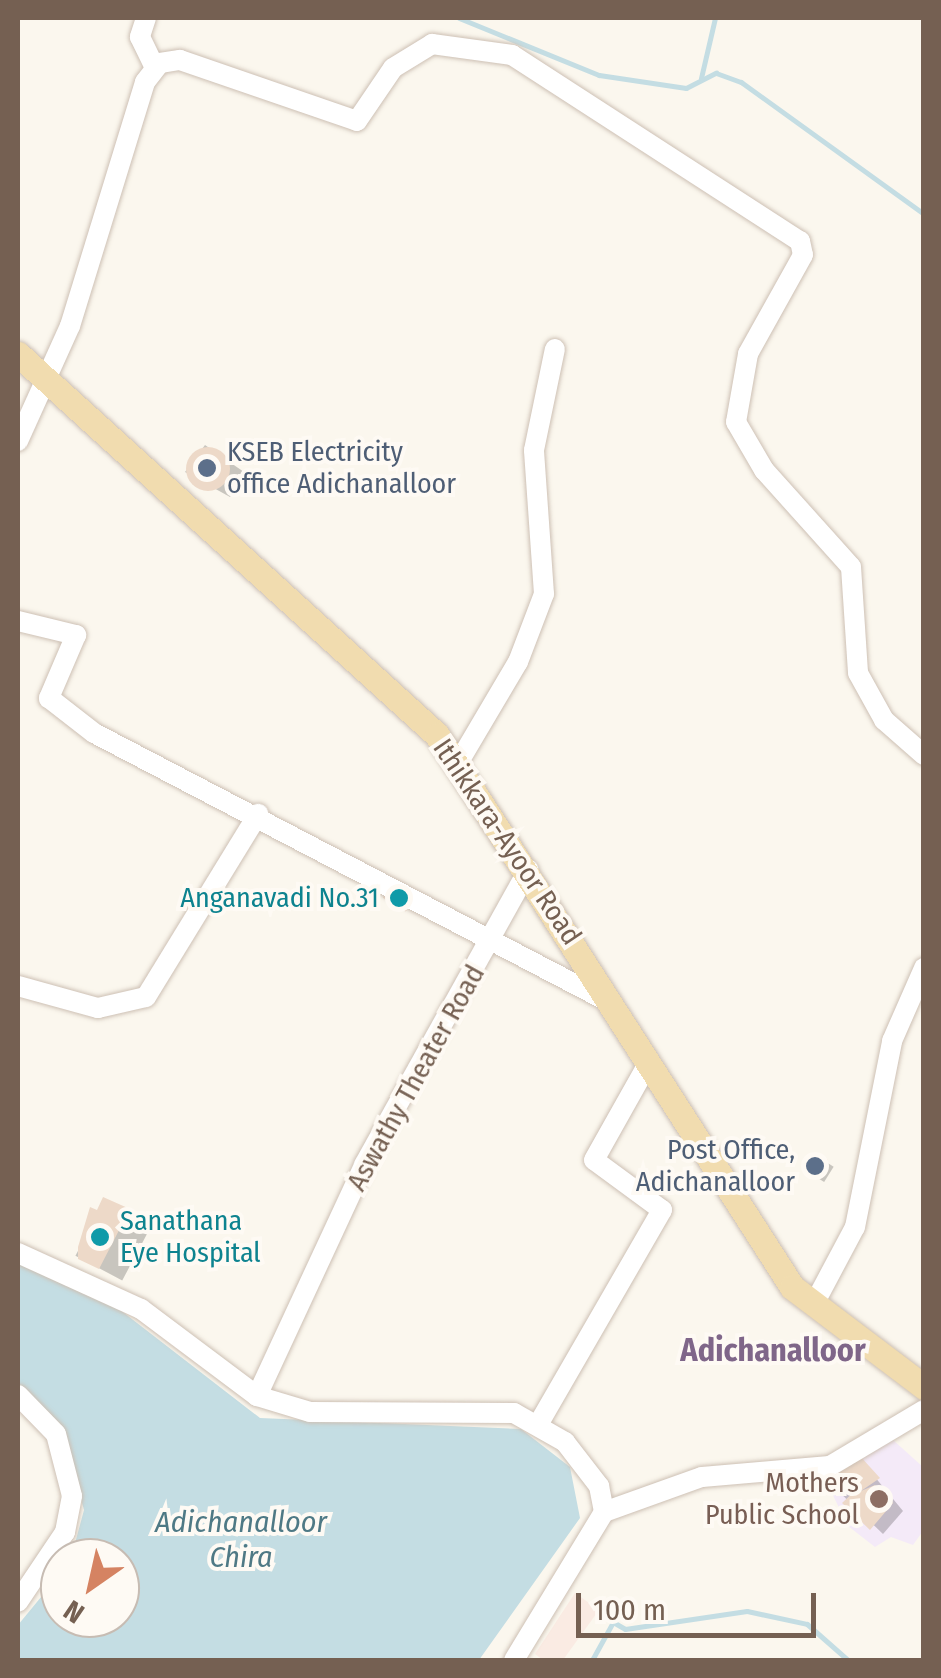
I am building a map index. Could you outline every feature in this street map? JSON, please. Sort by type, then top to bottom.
[{"type":"main road","name":"Ithikkara-Ayoor Road","points":[[18,354],[437,735],[528,870],[792,1287],[924,1386]]},
{"type":"street","points":[[18,441],[44,379],[155,68],[140,37],[146,18]]},
{"type":"street","points":[[155,68],[180,60],[358,122],[404,58],[432,44],[472,42],[578,92],[800,241],[803,255],[748,354],[736,422],[764,470],[851,567],[858,674],[884,720],[924,755]]},
{"type":"street","points":[[457,765],[518,662],[544,594],[534,450],[555,349]]},
{"type":"street","points":[[18,621],[78,640],[51,703],[141,760],[258,814],[495,934],[613,1004]]},
{"type":"street","points":[[18,986],[98,1008],[146,997],[258,814]]},
{"type":"street","name":"Aswathy Theater Road","points":[[257,1396],[364,1165],[528,870]]},
{"type":"street","points":[[814,1304],[854,1227],[892,1041],[924,968]]},
{"type":"street","points":[[539,1423],[662,1210],[594,1160],[648,1062]]},
{"type":"street","points":[[18,1253],[124,1299],[257,1396],[310,1412],[495,1411],[539,1423],[584,1462],[604,1512]]},
{"type":"street","points":[[18,1395],[56,1434],[72,1496],[65,1532],[18,1602]]},
{"type":"street","points":[[514,1660],[604,1512],[702,1477],[830,1466],[924,1410]]},
{"type":"shaded area","name":"Mothers Public School","points":[[892,1439],[923,1467],[923,1531],[913,1545],[891,1537],[875,1547],[848,1526],[822,1473]]},
{"type":"shaded area","points":[[575,1593],[599,1610],[563,1660],[543,1660],[535,1654]]},
{"type":"water","name":"Adichanalloor Chira","points":[[18,1262],[97,1292],[260,1418],[521,1429],[570,1467],[580,1518],[479,1660],[18,1660],[18,1625],[40,1598],[40,1638],[140,1638],[140,1538],[76,1538],[84,1510],[66,1446],[18,1391]]},
{"type":"building","name":"KSEB Electricity office Adichanalloor","points":[[208,447],[223,454],[230,469],[223,484],[208,491],[193,484],[186,469],[193,454]]},
{"type":"building","name":"Anganavadi No.31","points":[[391,884],[414,898],[406,912],[383,898]]},
{"type":"building","name":"Post Office, Adichanalloor","points":[[814,1152],[828,1160],[817,1179],[803,1171]]},
{"type":"building","name":"Sanathana Eye Hospital","points":[[103,1197],[130,1209],[99,1269],[78,1259],[78,1247],[90,1207],[97,1210]]},
{"type":"building","points":[[860,1456],[880,1478],[861,1491],[875,1485],[893,1503],[870,1530],[842,1503],[858,1488],[851,1480],[834,1491],[825,1476]]},
{"type":"waterway","points":[[459,18],[599,75],[686,88],[716,73],[741,82],[924,214]]},
{"type":"waterway","points":[[701,78],[715,18]]},
{"type":"waterway","points":[[592,1660],[613,1622],[625,1629],[747,1611],[807,1624],[848,1660]]},
{"type":"place","name":"KSEB Electricity office Adichanalloor","points":[[207,468]]},
{"type":"place","name":"Anganavadi No.31","points":[[399,898]]},
{"type":"place","name":"Post Office, Adichanalloor","points":[[815,1166]]},
{"type":"place","name":"Sanathana Eye Hospital","points":[[100,1237]]},
{"type":"place","name":"Mothers Public School","points":[[879,1499]]},
{"type":"district","name":"Adichanalloor","points":[[773,1350]]}]
